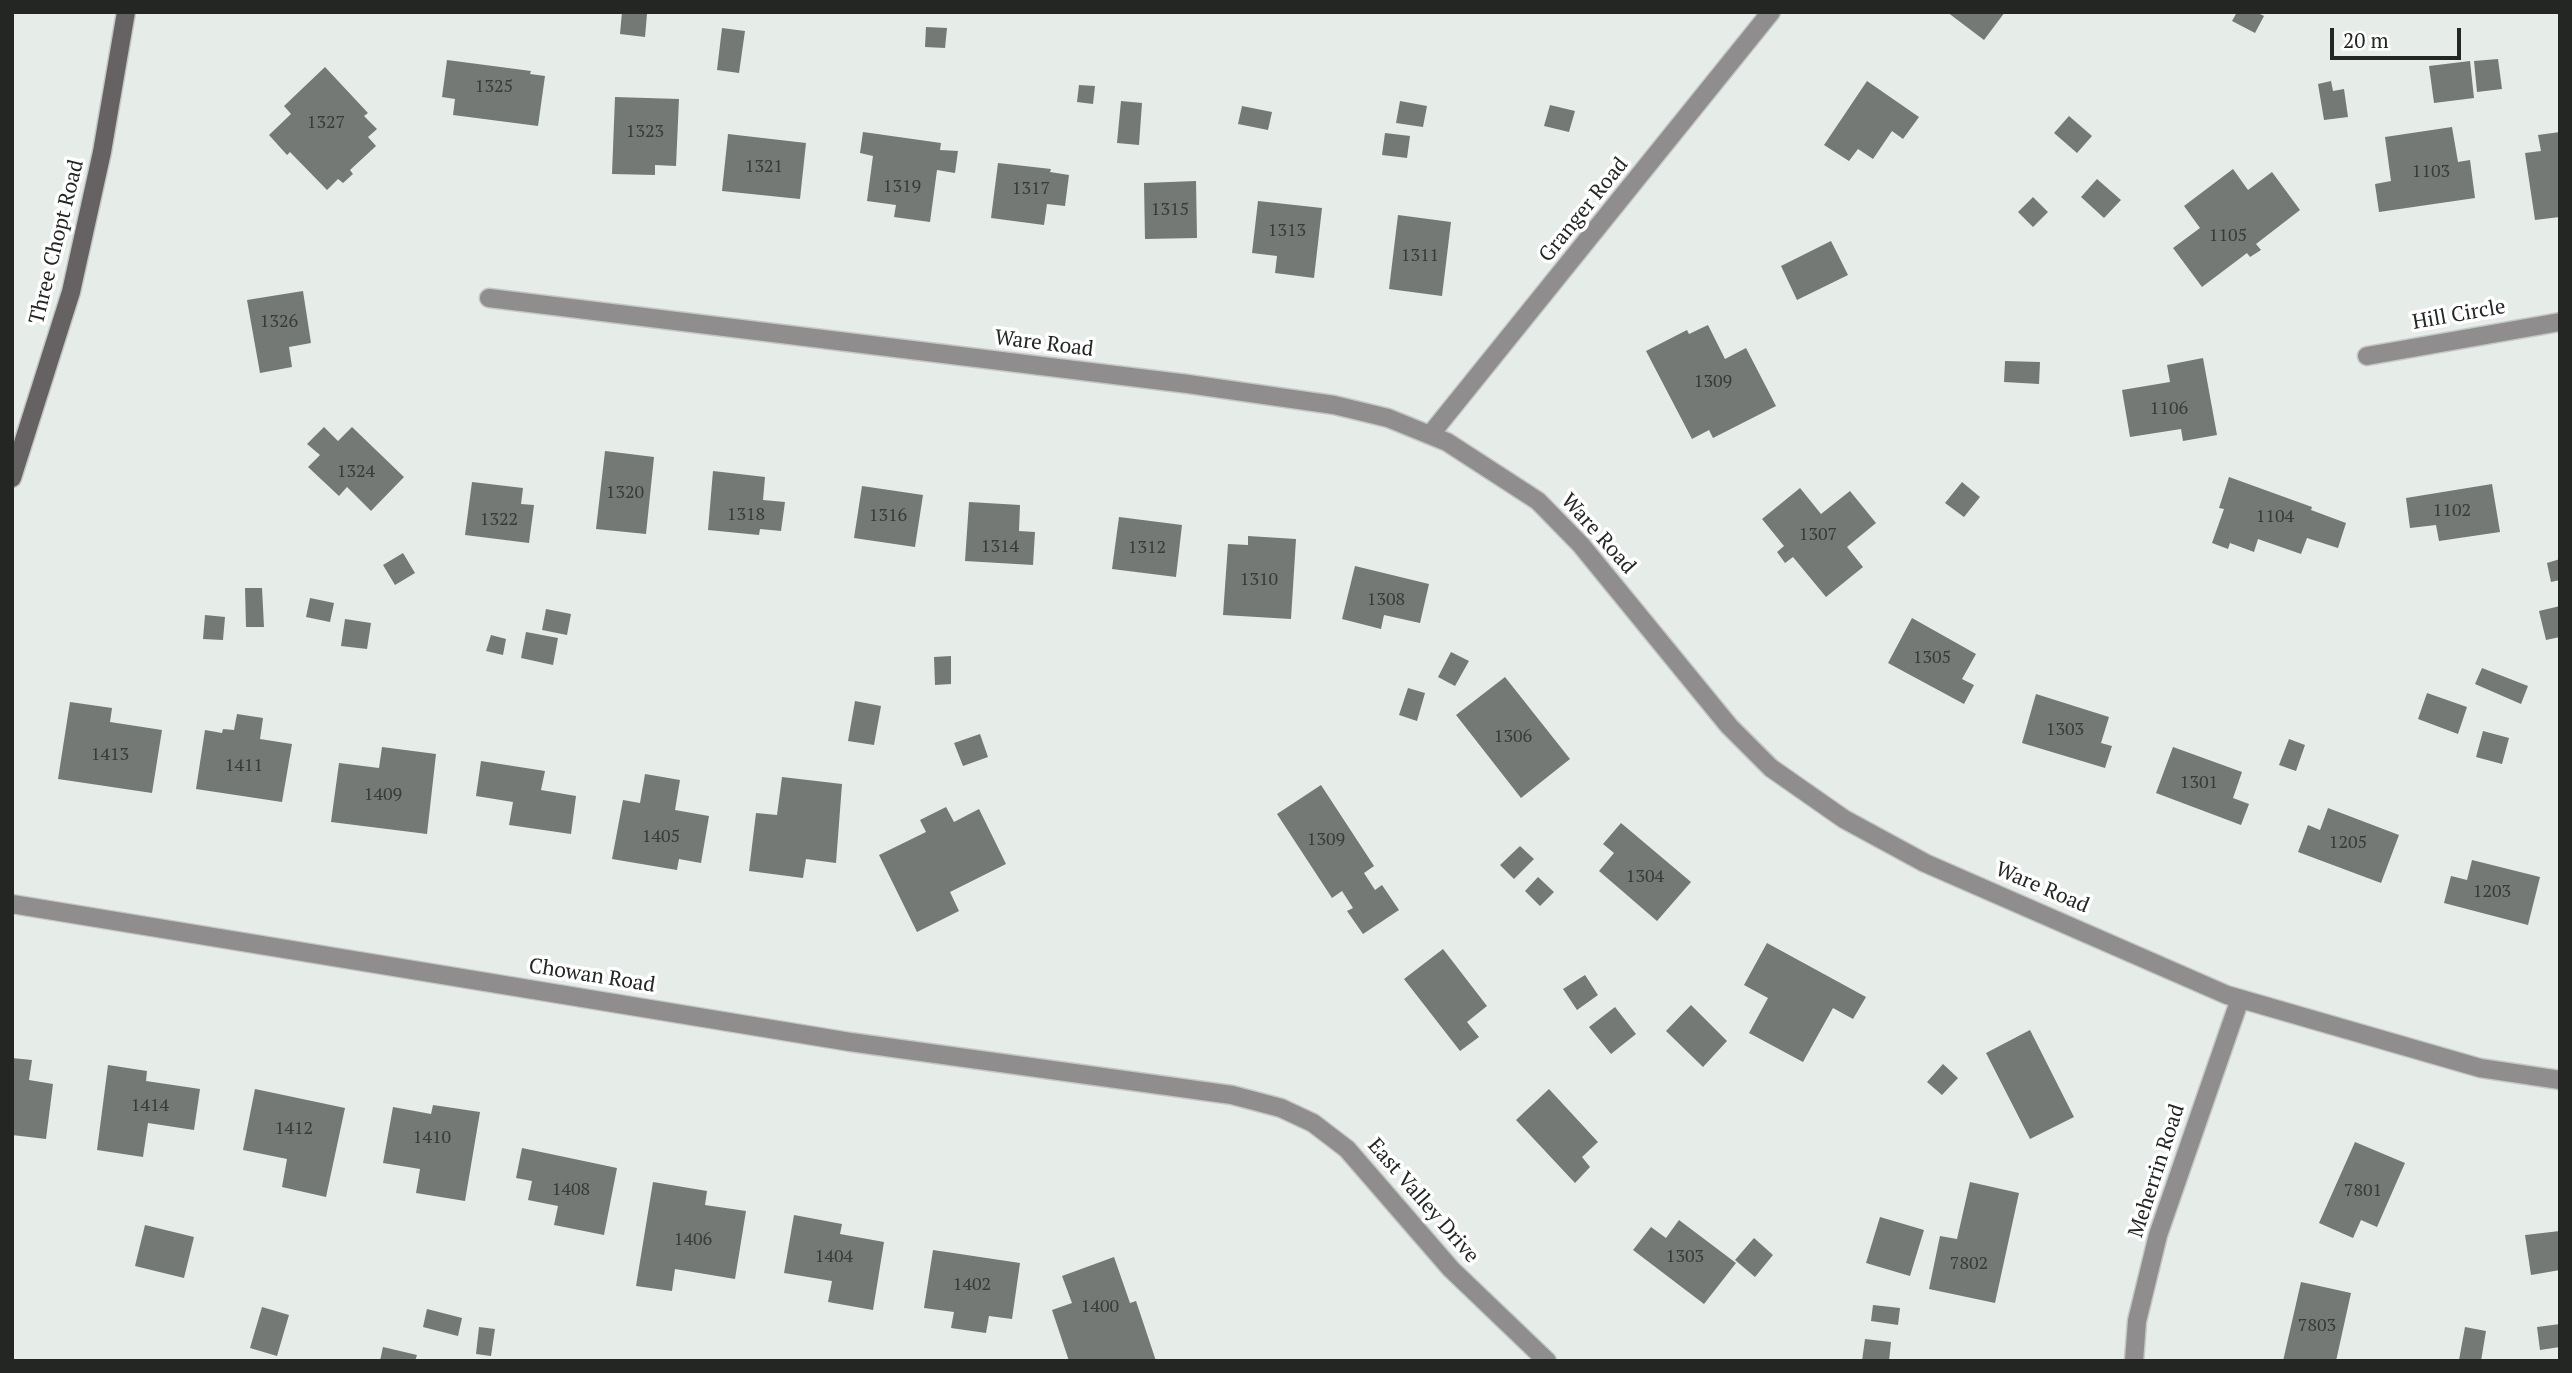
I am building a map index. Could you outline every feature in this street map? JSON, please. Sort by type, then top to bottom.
[{"type":"main road","name":"Three Chopt Road","points":[[12,478],[71,292],[102,152],[126,12]]},
{"type":"street","name":"Granger Road","points":[[1430,435],[1771,12]]},
{"type":"street","name":"Ware Road","points":[[489,298],[1334,405],[1388,418],[1447,442],[1538,501],[1581,545],[1729,726],[1771,768],[1844,819],[1925,863],[2240,999],[2480,1068],[2560,1080]]},
{"type":"street","name":"Hill Circle","points":[[2367,356],[2560,322]]},
{"type":"street","name":"Chowan Road","points":[[12,904],[849,1042],[1164,1087]]},
{"type":"street","name":"Meherrin Road","points":[[2134,1361],[2137,1321],[2158,1235],[2240,999]]},
{"type":"street","name":"East Valley Drive","points":[[1164,1087],[1231,1095],[1281,1108],[1312,1124],[1365,1167],[1451,1269],[1547,1361]]},
{"type":"building","points":[[622,12],[647,14],[645,37],[620,34]]},
{"type":"building","points":[[1947,12],[2005,12],[1984,40]]},
{"type":"building","points":[[2237,12],[2256,12],[2264,16],[2255,33],[2232,21]]},
{"type":"building","points":[[926,27],[947,28],[945,48],[925,47]]},
{"type":"building","points":[[722,28],[745,31],[739,73],[717,70]]},
{"type":"building","points":[[2498,59],[2502,89],[2477,92],[2474,61]]},
{"type":"building","points":[[447,60],[531,71],[530,74],[545,76],[538,126],[453,115],[455,99],[442,97]]},
{"type":"building","points":[[2470,61],[2474,98],[2434,103],[2429,66]]},
{"type":"building","points":[[325,67],[368,113],[364,116],[377,129],[368,137],[376,146],[350,170],[353,174],[343,183],[338,179],[327,190],[290,152],[287,155],[269,135],[291,114],[284,106]]},
{"type":"building","points":[[1867,81],[1919,117],[1903,139],[1892,131],[1873,159],[1858,149],[1849,161],[1824,145]]},
{"type":"building","points":[[2331,81],[2333,91],[2344,89],[2348,117],[2324,120],[2318,84]]},
{"type":"building","points":[[1079,85],[1095,86],[1093,104],[1077,102]]},
{"type":"building","points":[[615,97],[679,99],[676,166],[655,165],[655,175],[612,174]]},
{"type":"building","points":[[1121,101],[1142,103],[1139,145],[1117,143]]},
{"type":"building","points":[[1400,101],[1427,106],[1423,127],[1396,123]]},
{"type":"building","points":[[1550,105],[1575,111],[1569,132],[1544,126]]},
{"type":"building","points":[[1242,106],[1272,112],[1268,130],[1238,124]]},
{"type":"building","points":[[2069,116],[2092,136],[2077,153],[2054,133]]},
{"type":"building","points":[[2452,127],[2458,162],[2470,160],[2475,198],[2379,212],[2375,184],[2391,181],[2385,137]]},
{"type":"building","points":[[863,132],[941,143],[940,150],[958,151],[955,173],[937,170],[930,222],[894,217],[896,205],[867,201],[873,156],[860,153]]},
{"type":"building","points":[[2560,132],[2560,217],[2535,220],[2525,153],[2541,151],[2538,135]]},
{"type":"building","points":[[1385,133],[1410,136],[1407,158],[1382,155]]},
{"type":"building","points":[[728,134],[806,143],[800,199],[722,191]]},
{"type":"building","points":[[998,163],[1051,169],[1050,172],[1069,175],[1065,206],[1047,204],[1044,225],[991,218]]},
{"type":"building","points":[[2233,169],[2248,190],[2272,172],[2300,210],[2256,244],[2261,250],[2250,257],[2247,253],[2202,287],[2173,248],[2200,228],[2184,206]]},
{"type":"building","points":[[2097,179],[2121,200],[2104,218],[2081,197]]},
{"type":"building","points":[[1196,181],[1197,238],[1145,239],[1144,183]]},
{"type":"building","points":[[2033,197],[2048,212],[2033,227],[2018,212]]},
{"type":"building","points":[[1258,201],[1322,208],[1314,278],[1275,273],[1277,256],[1252,253]]},
{"type":"building","points":[[1398,215],[1451,222],[1442,296],[1389,289]]},
{"type":"building","points":[[1831,241],[1848,275],[1797,300],[1781,266]]},
{"type":"building","points":[[303,291],[311,343],[289,347],[292,367],[260,373],[247,300]]},
{"type":"building","points":[[1708,325],[1725,359],[1746,348],[1776,406],[1713,438],[1709,430],[1692,439],[1646,351],[1687,330],[1689,334]]},
{"type":"building","points":[[2203,358],[2217,435],[2183,441],[2181,429],[2130,437],[2122,390],[2170,382],[2167,365]]},
{"type":"building","points":[[2005,361],[2040,362],[2039,384],[2004,382]]},
{"type":"building","points":[[324,427],[338,441],[352,427],[404,477],[371,511],[347,487],[339,496],[308,467],[320,455],[307,444]]},
{"type":"building","points":[[605,451],[654,457],[646,534],[596,529]]},
{"type":"building","points":[[713,471],[765,477],[763,500],[785,502],[781,531],[760,529],[759,535],[708,530]]},
{"type":"building","points":[[2229,477],[2312,507],[2311,510],[2346,523],[2338,548],[2307,538],[2301,554],[2258,539],[2254,552],[2230,543],[2228,549],[2212,543],[2224,509],[2219,508]]},
{"type":"building","points":[[472,482],[523,488],[521,504],[534,505],[529,543],[465,535]]},
{"type":"building","points":[[1962,482],[1980,497],[1964,517],[1945,503]]},
{"type":"building","points":[[2492,484],[2500,532],[2439,541],[2436,525],[2410,528],[2406,498]]},
{"type":"building","points":[[862,486],[923,495],[915,547],[854,538]]},
{"type":"building","points":[[1800,488],[1821,514],[1850,491],[1876,523],[1847,547],[1863,567],[1826,597],[1793,557],[1785,563],[1777,552],[1784,546],[1762,519]]},
{"type":"building","points":[[969,502],[1020,505],[1019,531],[1035,532],[1033,565],[965,561]]},
{"type":"building","points":[[1119,517],[1182,525],[1176,577],[1112,569]]},
{"type":"building","points":[[1248,536],[1296,539],[1291,619],[1223,615],[1228,544],[1248,545]]},
{"type":"building","points":[[403,553],[415,573],[395,585],[383,565]]},
{"type":"building","points":[[2560,559],[2560,580],[2551,582],[2547,563]]},
{"type":"building","points":[[1355,566],[1429,584],[1420,623],[1384,615],[1381,629],[1342,619]]},
{"type":"building","points":[[245,588],[262,588],[264,627],[246,627]]},
{"type":"building","points":[[310,598],[334,603],[330,622],[306,617]]},
{"type":"building","points":[[2560,606],[2560,637],[2546,640],[2539,611]]},
{"type":"building","points":[[546,609],[571,614],[567,635],[542,630]]},
{"type":"building","points":[[205,615],[225,617],[223,640],[203,639]]},
{"type":"building","points":[[1912,618],[1976,654],[1962,679],[1974,685],[1964,704],[1888,663]]},
{"type":"building","points":[[345,619],[371,623],[367,649],[341,646]]},
{"type":"building","points":[[526,632],[558,638],[553,665],[521,658]]},
{"type":"building","points":[[491,635],[506,639],[503,655],[486,651]]},
{"type":"building","points":[[1451,652],[1469,661],[1455,686],[1438,677]]},
{"type":"building","points":[[951,656],[951,684],[935,685],[934,657]]},
{"type":"building","points":[[2482,668],[2528,686],[2521,704],[2475,684]]},
{"type":"building","points":[[1505,677],[1570,759],[1521,798],[1456,715]]},
{"type":"building","points":[[1408,688],[1425,693],[1417,721],[1399,715]]},
{"type":"building","points":[[2427,693],[2467,707],[2458,734],[2418,719]]},
{"type":"building","points":[[2036,694],[2109,717],[2101,743],[2112,746],[2105,768],[2022,743]]},
{"type":"building","points":[[855,701],[881,706],[874,745],[848,741]]},
{"type":"building","points":[[70,702],[112,708],[110,722],[162,730],[152,793],[58,779]]},
{"type":"building","points":[[237,714],[263,718],[260,739],[292,744],[282,802],[196,789],[205,730],[222,733],[223,729],[234,730]]},
{"type":"building","points":[[2483,731],[2509,738],[2502,764],[2476,757]]},
{"type":"building","points":[[980,734],[988,757],[963,766],[954,743]]},
{"type":"building","points":[[2289,739],[2305,745],[2296,771],[2279,765]]},
{"type":"building","points":[[382,747],[436,754],[427,834],[331,822],[339,763],[379,768]]},
{"type":"building","points":[[2173,747],[2242,772],[2233,798],[2249,804],[2241,825],[2156,793]]},
{"type":"building","points":[[481,761],[545,771],[541,790],[576,796],[571,834],[509,825],[513,802],[476,796]]},
{"type":"building","points":[[645,774],[680,780],[675,810],[709,816],[701,863],[679,859],[677,870],[612,859],[623,800],[640,803]]},
{"type":"building","points":[[782,777],[842,784],[836,863],[806,859],[803,878],[749,871],[756,813],[777,815]]},
{"type":"building","points":[[1321,785],[1374,866],[1364,873],[1375,890],[1382,885],[1399,910],[1363,934],[1347,911],[1353,908],[1342,891],[1332,898],[1277,814]]},
{"type":"building","points":[[946,807],[954,822],[979,809],[1006,864],[950,892],[959,911],[917,932],[879,855],[926,832],[920,820]]},
{"type":"building","points":[[2328,808],[2399,835],[2381,883],[2298,852],[2308,825],[2320,830]]},
{"type":"building","points":[[1621,823],[1691,882],[1657,921],[1599,871],[1614,853],[1603,844]]},
{"type":"building","points":[[1520,846],[1534,859],[1514,879],[1500,865]]},
{"type":"building","points":[[2472,860],[2540,877],[2528,925],[2444,903],[2451,876],[2467,880]]},
{"type":"building","points":[[1538,877],[1554,892],[1540,906],[1525,891]]},
{"type":"building","points":[[1767,943],[1866,997],[1853,1019],[1833,1008],[1803,1062],[1749,1033],[1768,998],[1744,985]]},
{"type":"building","points":[[1443,949],[1487,1006],[1467,1022],[1479,1037],[1460,1051],[1404,979]]},
{"type":"building","points":[[1585,975],[1598,995],[1577,1010],[1563,989]]},
{"type":"building","points":[[1691,1005],[1727,1041],[1703,1067],[1666,1031]]},
{"type":"building","points":[[1615,1007],[1636,1034],[1611,1054],[1589,1027]]},
{"type":"building","points":[[2030,1030],[2074,1117],[2030,1139],[1986,1053]]},
{"type":"building","points":[[12,1058],[32,1060],[29,1080],[53,1084],[46,1139],[12,1135]]},
{"type":"building","points":[[1943,1064],[1958,1078],[1942,1095],[1927,1082]]},
{"type":"building","points":[[108,1065],[147,1071],[146,1081],[200,1089],[194,1130],[148,1123],[143,1157],[97,1150]]},
{"type":"building","points":[[255,1089],[345,1108],[326,1197],[282,1187],[287,1159],[243,1150]]},
{"type":"building","points":[[1549,1089],[1598,1142],[1582,1157],[1590,1167],[1575,1183],[1516,1120]]},
{"type":"building","points":[[433,1105],[480,1112],[465,1201],[416,1193],[420,1169],[383,1163],[393,1107],[431,1114]]},
{"type":"building","points":[[2355,1142],[2405,1163],[2377,1227],[2361,1220],[2353,1238],[2319,1223]]},
{"type":"building","points":[[522,1148],[617,1168],[604,1235],[554,1225],[558,1206],[528,1200],[532,1181],[516,1178]]},
{"type":"building","points":[[653,1182],[707,1191],[705,1205],[746,1211],[735,1279],[675,1269],[672,1291],[636,1286]]},
{"type":"building","points":[[1970,1182],[2019,1193],[1995,1303],[1929,1289],[1940,1236],[1957,1239]]},
{"type":"building","points":[[794,1215],[842,1224],[840,1234],[884,1242],[873,1310],[828,1302],[832,1281],[784,1273]]},
{"type":"building","points":[[1880,1217],[1924,1230],[1910,1276],[1866,1263]]},
{"type":"building","points":[[1679,1220],[1736,1263],[1704,1304],[1633,1250],[1651,1227],[1666,1238]]},
{"type":"building","points":[[145,1225],[194,1237],[184,1278],[135,1266]]},
{"type":"building","points":[[2560,1231],[2560,1270],[2531,1275],[2525,1235]]},
{"type":"building","points":[[1754,1238],[1773,1255],[1755,1277],[1735,1260]]},
{"type":"building","points":[[933,1250],[1020,1263],[1012,1319],[989,1316],[986,1333],[951,1328],[954,1312],[924,1308]]},
{"type":"building","points":[[1114,1257],[1130,1303],[1136,1301],[1156,1361],[1069,1361],[1052,1310],[1072,1303],[1062,1276]]},
{"type":"building","points":[[2301,1282],[2351,1293],[2336,1361],[2283,1361]]},
{"type":"building","points":[[1873,1305],[1900,1308],[1898,1325],[1871,1321]]},
{"type":"building","points":[[262,1307],[289,1315],[277,1356],[250,1348]]},
{"type":"building","points":[[427,1309],[462,1318],[458,1336],[423,1327]]},
{"type":"building","points":[[2560,1324],[2560,1347],[2540,1350],[2537,1327]]},
{"type":"building","points":[[479,1327],[495,1329],[491,1356],[476,1354]]},
{"type":"building","points":[[2465,1327],[2486,1331],[2481,1361],[2459,1360]]},
{"type":"building","points":[[1865,1339],[1891,1342],[1889,1361],[1862,1361]]},
{"type":"building","points":[[383,1347],[417,1355],[415,1361],[380,1361]]}]
